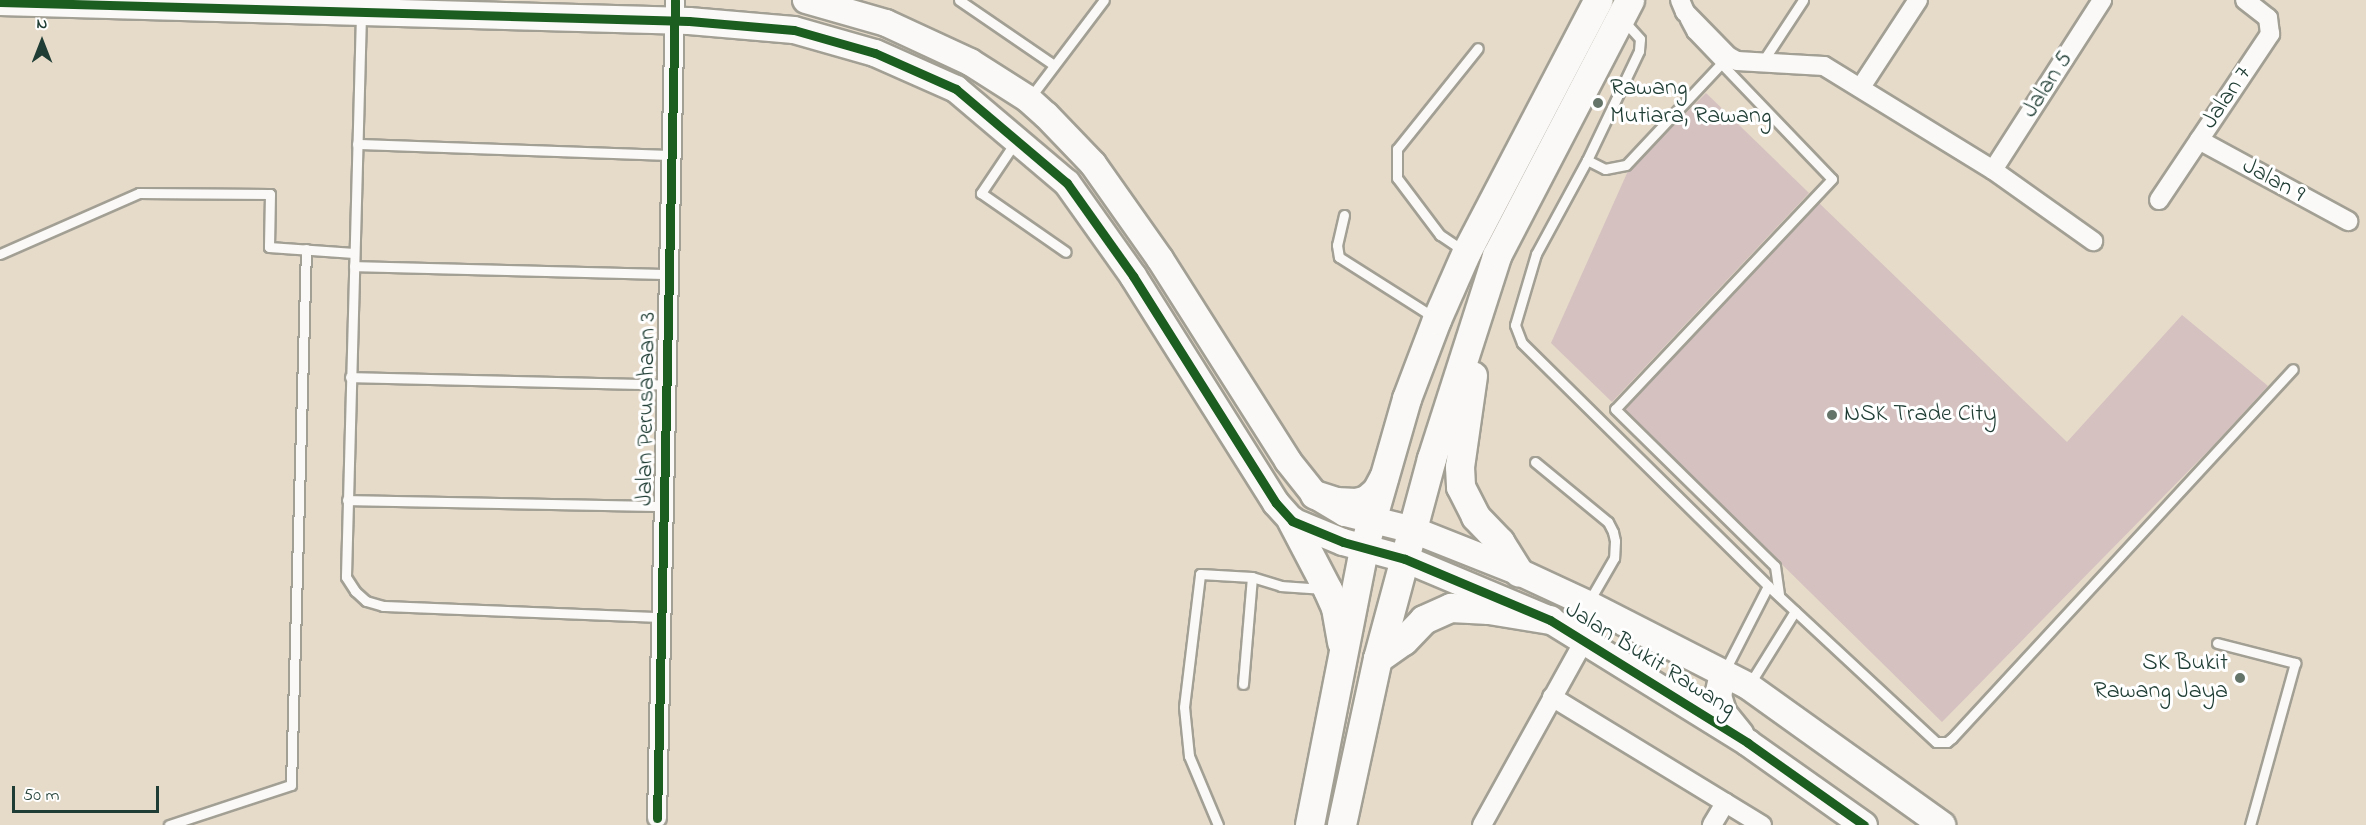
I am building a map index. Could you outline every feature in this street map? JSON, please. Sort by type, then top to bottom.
[{"type":"main road","points":[[1310,825],[1364,549],[1407,399],[1437,320],[1467,252],[1616,6]]},
{"type":"main road","points":[[1342,825],[1378,659],[1469,339],[1497,256],[1616,6]]},
{"type":"main road","points":[[1497,256],[1469,397],[1460,467],[1461,487],[1476,517],[1500,542],[1519,572]]},
{"type":"main road","points":[[1315,495],[1346,504],[1367,500],[1377,490],[1389,468]]},
{"type":"main road","points":[[1292,520],[1328,590],[1339,625],[1343,659]]},
{"type":"main road","points":[[1378,659],[1404,641],[1424,620],[1451,608],[1489,610],[1550,620]]},
{"type":"street","points":[[806,0],[854,6],[970,62],[1028,99],[1093,164],[1134,222],[1288,461],[1315,495]]},
{"type":"street","points":[[1680,0],[1685,12],[1728,56],[1737,61],[1824,66],[1993,170],[2093,241]]},
{"type":"street","points":[[1861,87],[1918,0]]},
{"type":"street","name":"Jalan 5","points":[[1993,170],[2102,0]]},
{"type":"street","name":"Jalan 7","points":[[2159,200],[2270,34],[2268,18],[2245,0]]},
{"type":"street","points":[[0,2],[675,10],[794,30],[875,53],[956,89],[1067,183],[1108,241],[1276,503],[1292,520]]},
{"type":"street","name":"Jalan Perusahaan 3","points":[[657,818],[675,10]]},
{"type":"street","name":"Jalan 9","points":[[2199,140],[2348,221]]},
{"type":"street","points":[[1108,241],[1134,222]]},
{"type":"street","name":"Jalan Bukit Rawang","points":[[1315,495],[1345,513],[1413,530],[1519,572],[1588,604],[1748,687],[1942,825]]},
{"type":"street","name":"Jalan Bukit Rawang","points":[[1292,520],[1318,533],[1364,549],[1405,559],[1550,620],[1748,743],[1864,825]]},
{"type":"street","points":[[1482,825],[1584,641]]},
{"type":"street","points":[[1723,674],[1718,696],[1725,714],[1748,743]]},
{"type":"street","points":[[1552,697],[1762,825]]},
{"type":"street","points":[[1712,825],[1725,803]]},
{"type":"lane","points":[[959,0],[1054,65]]},
{"type":"lane","points":[[1028,99],[1104,0]]},
{"type":"lane","points":[[1673,0],[1692,33],[1832,179],[1615,409],[1774,566],[1779,596]]},
{"type":"lane","points":[[1763,61],[1803,0]]},
{"type":"lane","points":[[362,5],[346,577],[355,591],[366,601],[383,606],[662,616]]},
{"type":"lane","points":[[1616,6],[1640,39],[1640,51],[1587,160],[1536,254],[1515,325],[1522,343],[1768,586],[1936,742],[1947,742],[2293,369]]},
{"type":"lane","points":[[1467,252],[1440,235],[1397,178],[1397,149],[1478,48]]},
{"type":"lane","points":[[1587,160],[1605,169],[1626,165],[1721,64]]},
{"type":"lane","points":[[1017,139],[981,193],[1057,243],[1066,252]]},
{"type":"lane","points":[[357,144],[672,155]]},
{"type":"lane","points":[[0,254],[139,193],[270,194],[269,247],[354,253]]},
{"type":"lane","points":[[1344,214],[1337,245],[1339,257],[1437,320]]},
{"type":"lane","points":[[169,825],[291,785],[306,249]]},
{"type":"lane","points":[[354,266],[669,274]]},
{"type":"lane","points":[[350,377],[667,386]]},
{"type":"lane","points":[[1535,462],[1608,522],[1613,532],[1614,558],[1588,604]]},
{"type":"lane","points":[[347,500],[664,506]]},
{"type":"lane","points":[[1218,825],[1189,756],[1184,707],[1200,574],[1252,577],[1281,586],[1328,590]]},
{"type":"lane","points":[[1243,684],[1252,577]]},
{"type":"lane","points":[[1723,674],[1768,586]]},
{"type":"lane","points":[[1748,687],[1796,611]]},
{"type":"lane","points":[[2217,643],[2295,663],[2250,825]]},
{"type":"building","points":[[1706,93],[1809,193],[1612,402],[1551,343],[1628,171]]},
{"type":"building","name":"NSK Trade City","points":[[1819,203],[2067,442],[2182,315],[2268,386],[2211,448],[1942,722],[1624,409]]},
{"type":"cycle path","points":[[657,818],[675,0]]},
{"type":"cycle path","points":[[0,2],[689,21],[794,30],[875,53],[956,89],[1067,183],[1133,276],[1276,503],[1292,521],[1343,542],[1405,559],[1550,620],[1748,743],[1864,825]]},
{"type":"place","name":"Rawang Mutiara, Rawang","points":[[1598,103]]},
{"type":"place","name":"NSK Trade City","points":[[1832,415]]},
{"type":"place","name":"SK Bukit Rawang Jaya","points":[[2240,678]]}]
